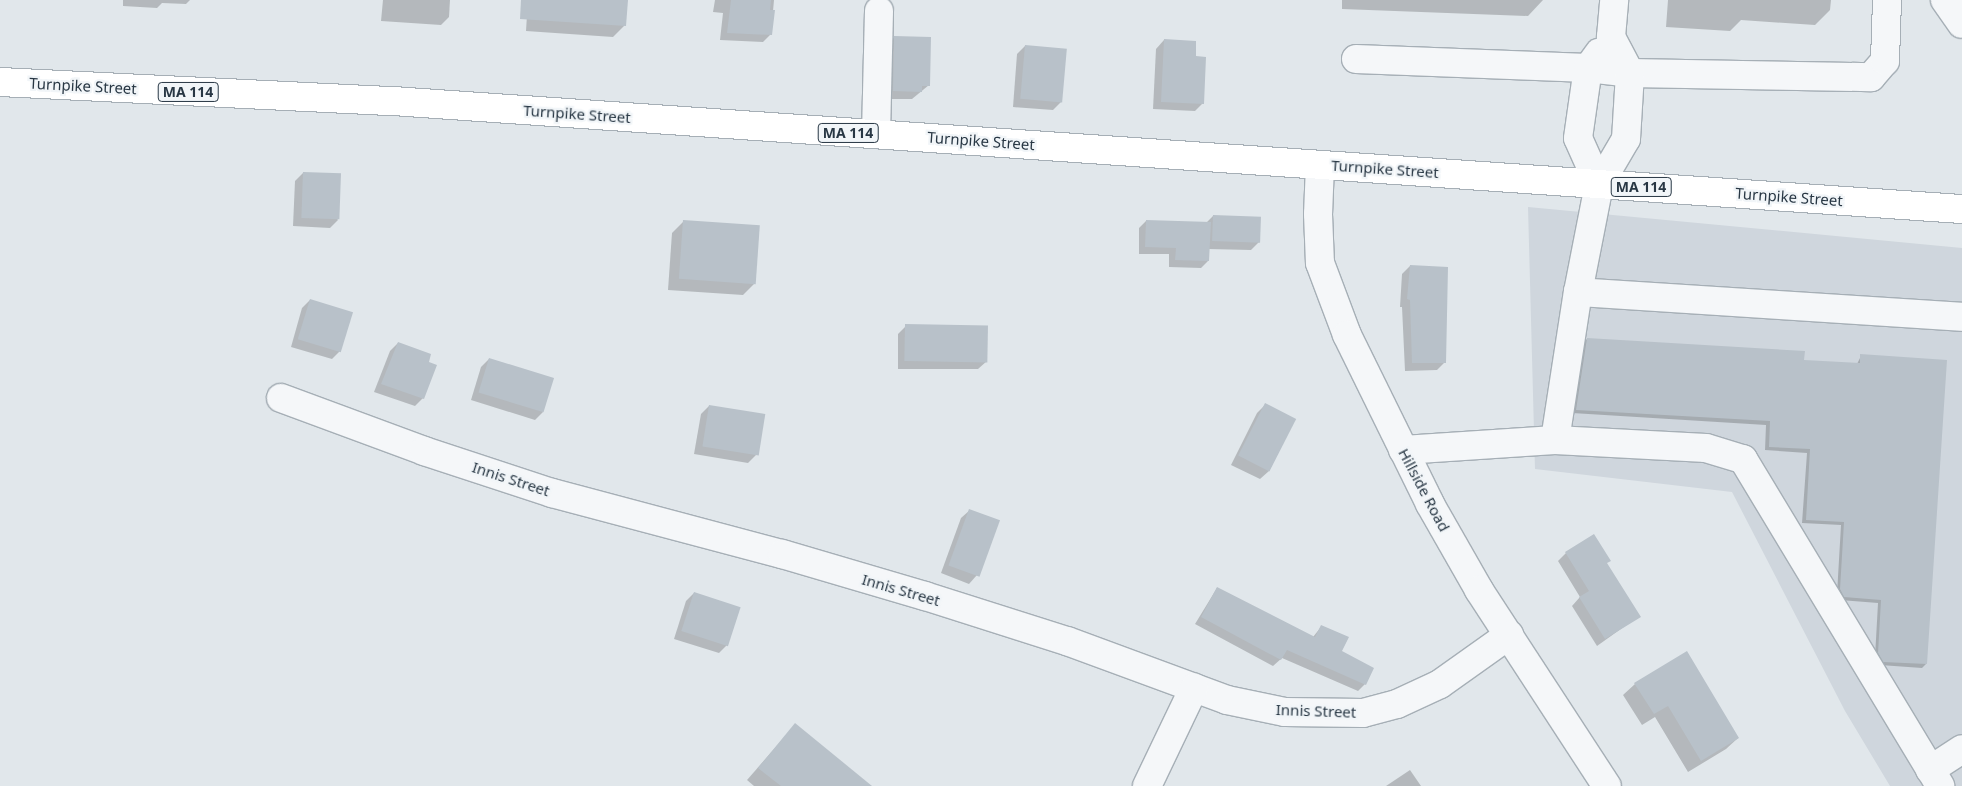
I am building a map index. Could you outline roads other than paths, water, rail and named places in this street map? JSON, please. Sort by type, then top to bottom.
[{"type":"highway","name":"Turnpike Street","points":[[0,82],[393,101],[1962,209]]},
{"type":"street","points":[[1599,185],[1578,138],[1588,68],[1611,37],[1614,0]]},
{"type":"street","points":[[1356,59],[1588,68],[1630,73],[1871,77],[1884,61],[1887,0]]},
{"type":"street","points":[[1946,0],[1962,24]]},
{"type":"street","points":[[876,134],[879,11]]},
{"type":"street","points":[[1555,440],[1578,292],[1599,185],[1626,139],[1630,73],[1611,37]]},
{"type":"street","name":"Hillside Road","points":[[1320,165],[1318,214],[1320,263],[1347,335],[1402,450],[1479,590],[1607,786]]},
{"type":"street","points":[[1578,292],[1962,317]]},
{"type":"street","name":"Innis Street","points":[[281,398],[424,451],[552,493],[782,554],[924,596],[1067,641],[1226,700],[1285,712],[1363,713],[1397,704],[1440,684],[1509,635]]},
{"type":"street","points":[[1402,450],[1555,440],[1706,448],[1743,459],[1935,778],[1962,749]]},
{"type":"street","points":[[1147,786],[1194,688]]}]
